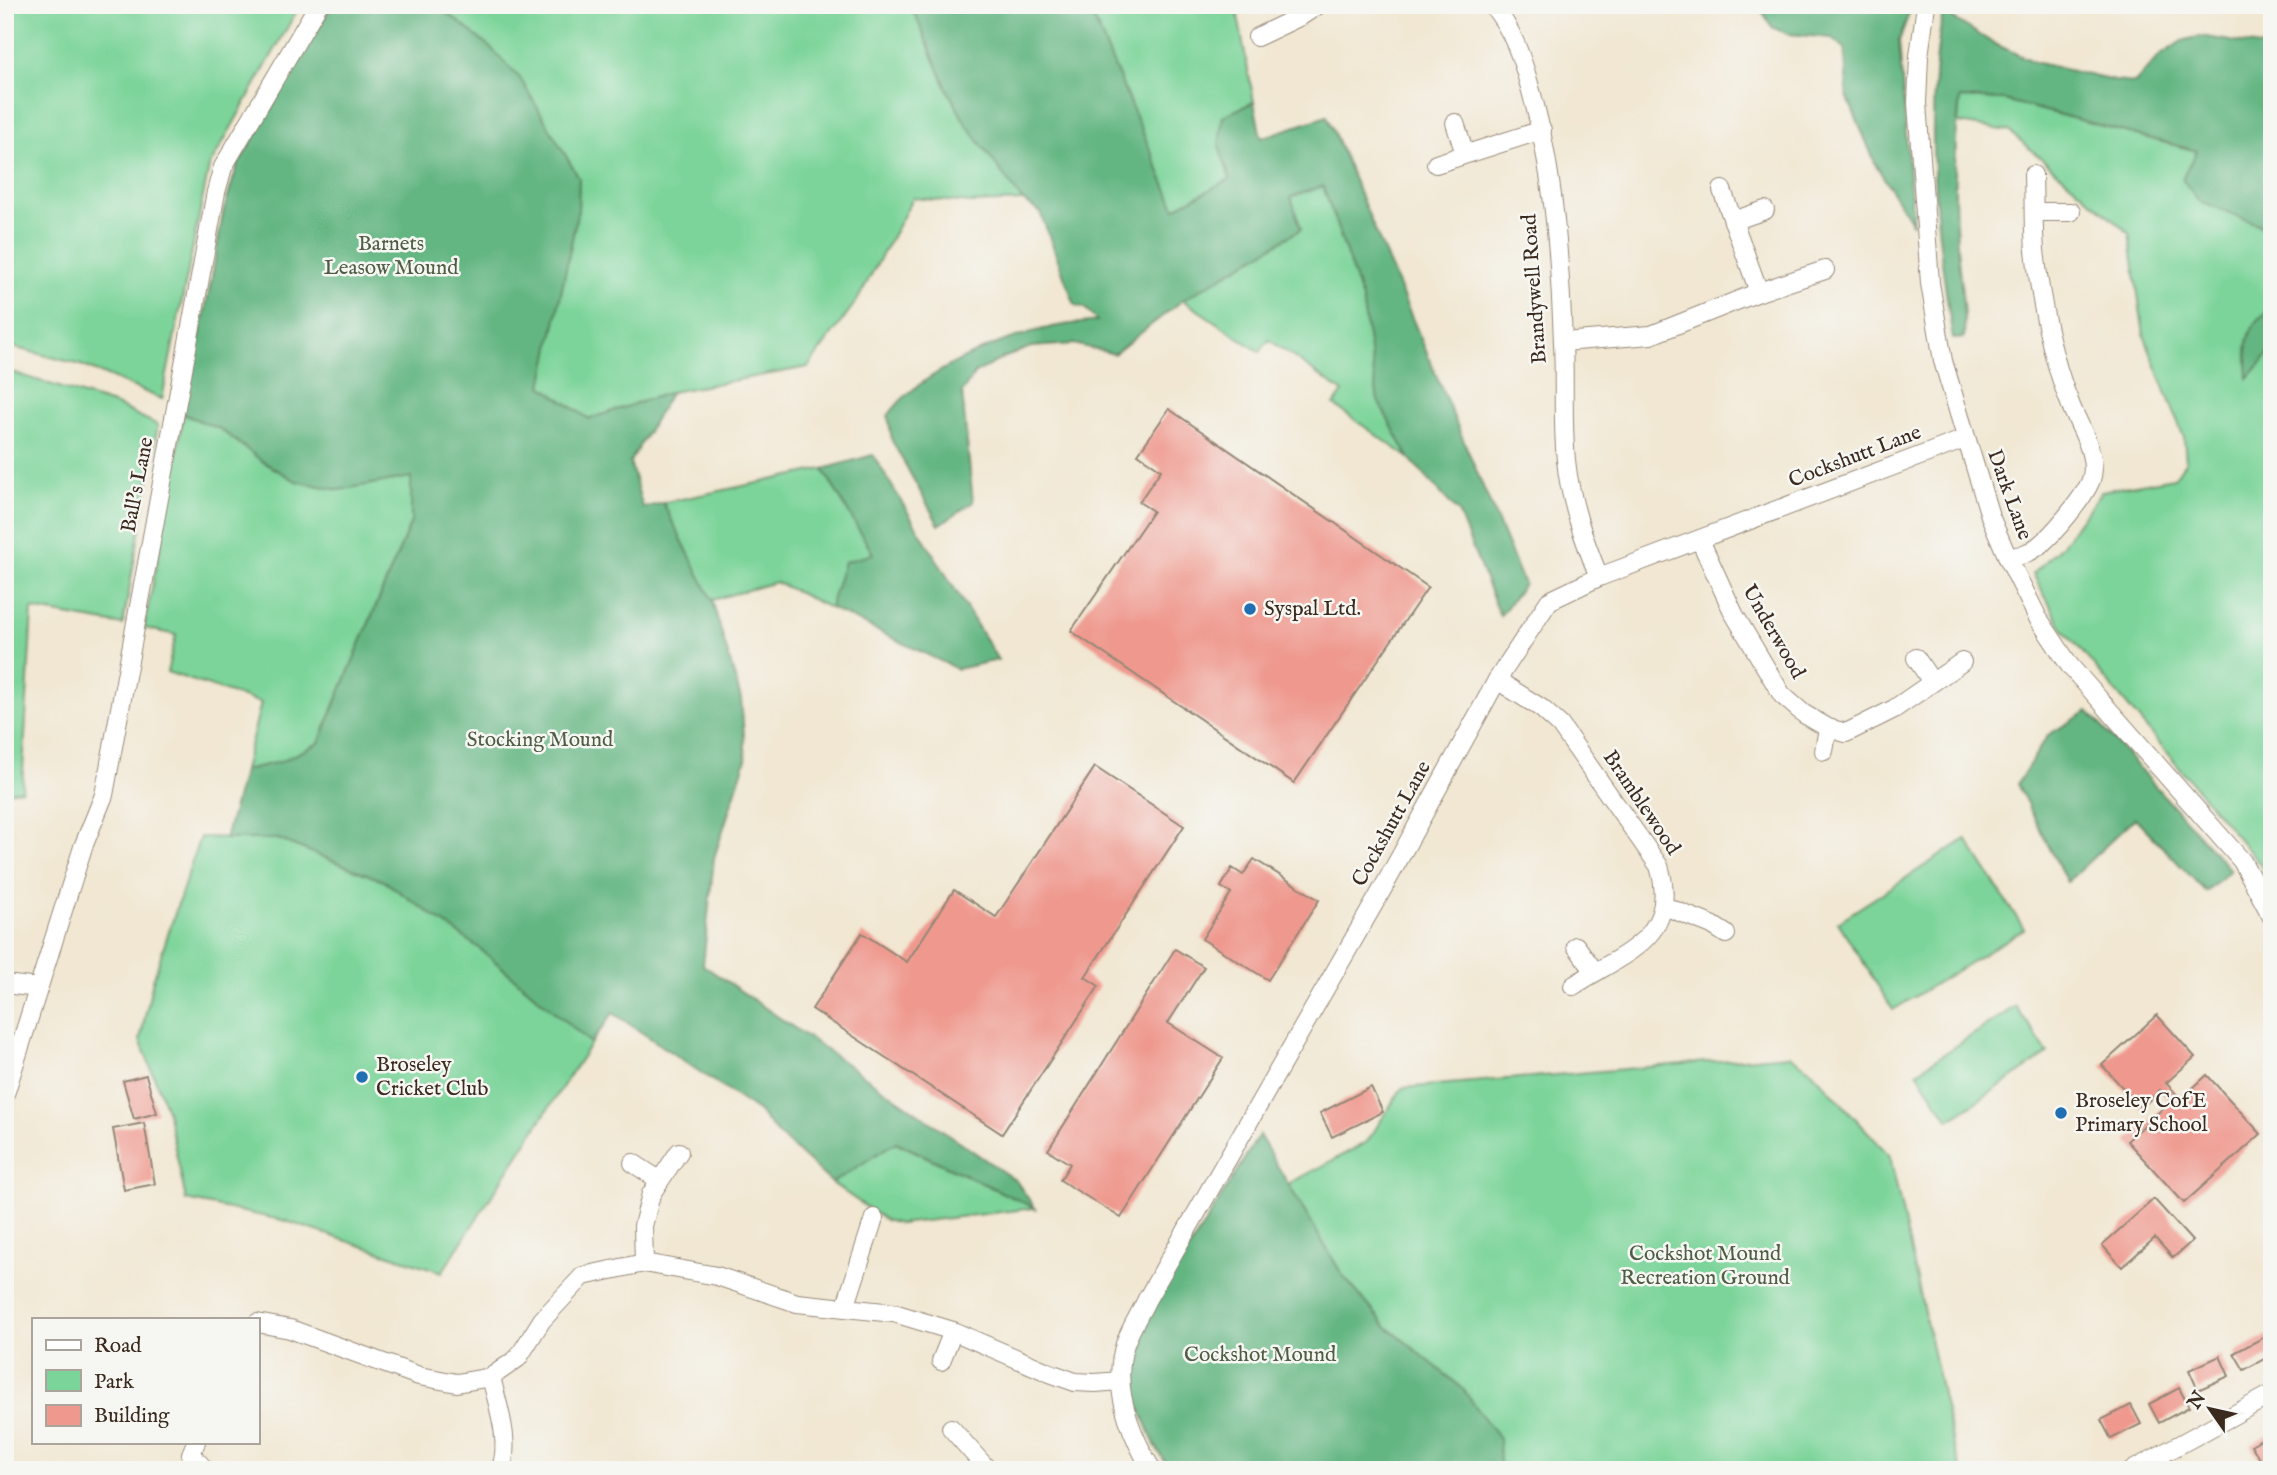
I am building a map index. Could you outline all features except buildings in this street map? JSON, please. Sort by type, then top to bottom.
[{"type":"street","name":"Ball's Lane","points":[[5,1094],[83,847],[104,795],[211,219],[223,167],[318,5]]},
{"type":"street","points":[[1280,5],[1290,22]]},
{"type":"street","points":[[1257,37],[1318,5]]},
{"type":"street","name":"Brandywell Road","points":[[1492,5],[1511,33],[1524,66],[1542,130],[1555,230],[1563,342],[1566,460],[1580,531],[1598,577]]},
{"type":"street","name":"Dark Lane","points":[[1926,5],[1919,55],[1917,103],[1930,283],[1943,361],[1990,516],[2038,618],[2070,666],[2242,861],[2272,916]]},
{"type":"street","points":[[1455,124],[1465,155]]},
{"type":"street","points":[[1436,164],[1542,130]]},
{"type":"street","points":[[2008,558],[2025,554],[2039,546],[2078,503],[2092,477],[2093,463],[2057,370],[2035,250],[2033,176]]},
{"type":"street","points":[[1722,190],[1759,292]]},
{"type":"street","points":[[1733,222],[1765,210]]},
{"type":"street","points":[[2035,212],[2071,212]]},
{"type":"street","points":[[1563,342],[1651,335],[1759,292],[1825,270]]},
{"type":"street","name":"Cockshutt Lane","points":[[1152,1470],[1123,1405],[1120,1381],[1125,1343],[1147,1299],[1383,888],[1497,680],[1549,601],[1598,577],[1965,439]]},
{"type":"street","name":"Underwood","points":[[1700,540],[1734,614],[1783,695],[1828,728]]},
{"type":"street","points":[[1916,659],[1932,682]]},
{"type":"street","points":[[1824,751],[1828,728],[1846,733],[1894,709],[1962,662]]},
{"type":"street","name":"Bramblewood","points":[[1497,680],[1541,708],[1560,725],[1659,866],[1665,886],[1664,906]]},
{"type":"street","points":[[1573,986],[1642,942],[1659,923],[1664,906],[1712,925],[1726,934]]},
{"type":"street","points":[[1576,946],[1595,972]]},
{"type":"street","points":[[5,984],[38,988]]},
{"type":"street","points":[[644,1264],[645,1217],[651,1194],[679,1152]]},
{"type":"street","points":[[633,1163],[659,1180]]},
{"type":"street","points":[[845,1308],[874,1218]]},
{"type":"street","points":[[259,1323],[290,1328],[419,1376],[457,1383],[491,1377],[518,1358],[542,1321],[583,1276],[644,1264],[717,1276],[797,1303],[894,1313],[953,1331],[1074,1382],[1120,1381]]},
{"type":"street","points":[[941,1361],[953,1331]]},
{"type":"street","points":[[491,1377],[504,1428],[500,1470]]},
{"type":"street","points":[[2133,1470],[2272,1394]]},
{"type":"street","points":[[951,1428],[988,1470]]},
{"type":"street","points":[[195,1444],[191,1454],[205,1470]]},
{"type":"green space","points":[[5,5],[300,5],[209,167],[162,399],[81,365],[5,345]]},
{"type":"green space","points":[[332,5],[432,5],[454,18],[492,49],[520,78],[579,178],[578,210],[542,386],[589,419],[671,392],[630,462],[643,508],[663,503],[712,600],[741,699],[746,759],[714,858],[703,965],[1016,1181],[1035,1208],[896,1142],[832,1183],[775,1131],[759,1112],[613,1013],[591,1043],[478,947],[384,881],[278,839],[225,839],[244,770],[280,762],[319,743],[411,522],[411,477],[339,490],[296,481],[262,461],[220,429],[183,414],[223,213],[237,167]]},
{"type":"green space","points":[[432,5],[905,5],[916,16],[946,87],[966,124],[1023,201],[972,203],[913,198],[858,299],[808,367],[671,392],[589,419],[542,386],[578,210],[579,178],[454,18]]},
{"type":"green space","points":[[905,5],[1088,5],[1175,208],[1230,179],[1219,146],[1223,116],[1254,102],[1261,138],[1327,116],[1524,584],[1500,616],[1458,512],[1409,458],[1378,401],[1362,299],[1323,186],[1291,197],[1301,229],[1183,300],[1114,354],[1074,344],[1031,347],[975,373],[962,392],[973,502],[939,525],[892,441],[888,416],[902,399],[921,384],[993,345],[1042,329],[1097,321],[1085,308],[1075,305],[1040,212],[1023,201],[966,124],[946,87],[916,16]]},
{"type":"green space","points":[[1088,5],[1236,5],[1254,102],[1223,117],[1219,146],[1231,179],[1175,208]]},
{"type":"green space","points":[[1758,5],[1912,5],[1899,41],[1913,225],[1876,165],[1847,96],[1845,49],[1832,38],[1789,34],[1773,28]]},
{"type":"green space","points":[[1943,12],[1993,43],[2034,62],[2114,81],[2135,83],[2158,57],[2182,41],[2201,36],[2272,48],[2272,237],[2258,224],[2199,201],[2182,179],[2197,151],[2004,100],[1960,98],[1955,197],[1964,338],[1953,339],[1941,258],[1934,176],[1934,94]]},
{"type":"green space","points":[[1960,98],[2004,100],[2198,151],[2238,217],[2258,224],[2272,237],[2272,309],[2263,315],[2252,330],[2247,357],[2249,377],[2272,351],[2272,885],[2260,864],[2063,629],[2033,574],[2061,546],[2102,491],[2174,478],[2186,461],[2184,438],[2144,335],[2129,233],[2009,131],[1958,123]]},
{"type":"green space","points":[[1323,186],[1362,299],[1378,400],[1409,458],[1334,405],[1343,392],[1269,340],[1260,352],[1183,300],[1301,229],[1290,197]]},
{"type":"green space","points":[[2272,309],[2272,351],[2248,378],[2247,348],[2252,330],[2256,322]]},
{"type":"green space","points":[[5,370],[116,405],[158,425],[123,625],[32,609],[22,790],[5,792]]},
{"type":"green space","points":[[183,414],[220,429],[262,461],[296,481],[339,490],[411,476],[411,522],[319,743],[280,762],[244,770],[261,703],[167,672],[176,635],[144,628],[174,477]]},
{"type":"green space","points":[[873,455],[998,660],[957,669],[830,608],[844,562],[873,554],[823,469]]},
{"type":"green space","points":[[823,469],[874,555],[844,563],[830,608],[776,582],[712,600],[663,503]]},
{"type":"green space","points":[[2088,711],[2230,870],[2206,892],[2135,818],[2067,882],[2017,784],[2048,735]]},
{"type":"green space","name":"Broseley Cricket Club","points":[[200,837],[278,839],[384,881],[478,947],[591,1043],[442,1272],[286,1221],[186,1200],[167,1110],[140,1040],[153,980]]},
{"type":"green space","points":[[1966,839],[2024,929],[1893,1010],[1838,922]]},
{"type":"green space","points":[[2016,1006],[2048,1054],[1949,1120],[1917,1072]]},
{"type":"green space","name":"Cockshot Mound Recreation Ground","points":[[1789,1055],[1811,1070],[1890,1156],[1961,1470],[1500,1470],[1499,1439],[1462,1388],[1386,1326],[1343,1276],[1288,1184],[1367,1142],[1402,1088]]},
{"type":"green space","name":"Cockshot Mound","points":[[1259,1135],[1343,1276],[1386,1326],[1462,1388],[1499,1439],[1500,1470],[1170,1470],[1155,1445],[1132,1388],[1139,1331]]},
{"type":"green space","points":[[895,1142],[1035,1208],[899,1224],[885,1220],[832,1183]]},
{"type":"place","name":"Syspal Ltd.","points":[[1250,609]]},
{"type":"place","name":"Broseley Cricket Club","points":[[362,1077]]},
{"type":"place","name":"Broseley CofE Primary School","points":[[2061,1113]]},
{"type":"park label","name":"Barnets Leasow Mound","points":[[391,256]]},
{"type":"park label","name":"Stocking Mound","points":[[540,740]]}]
